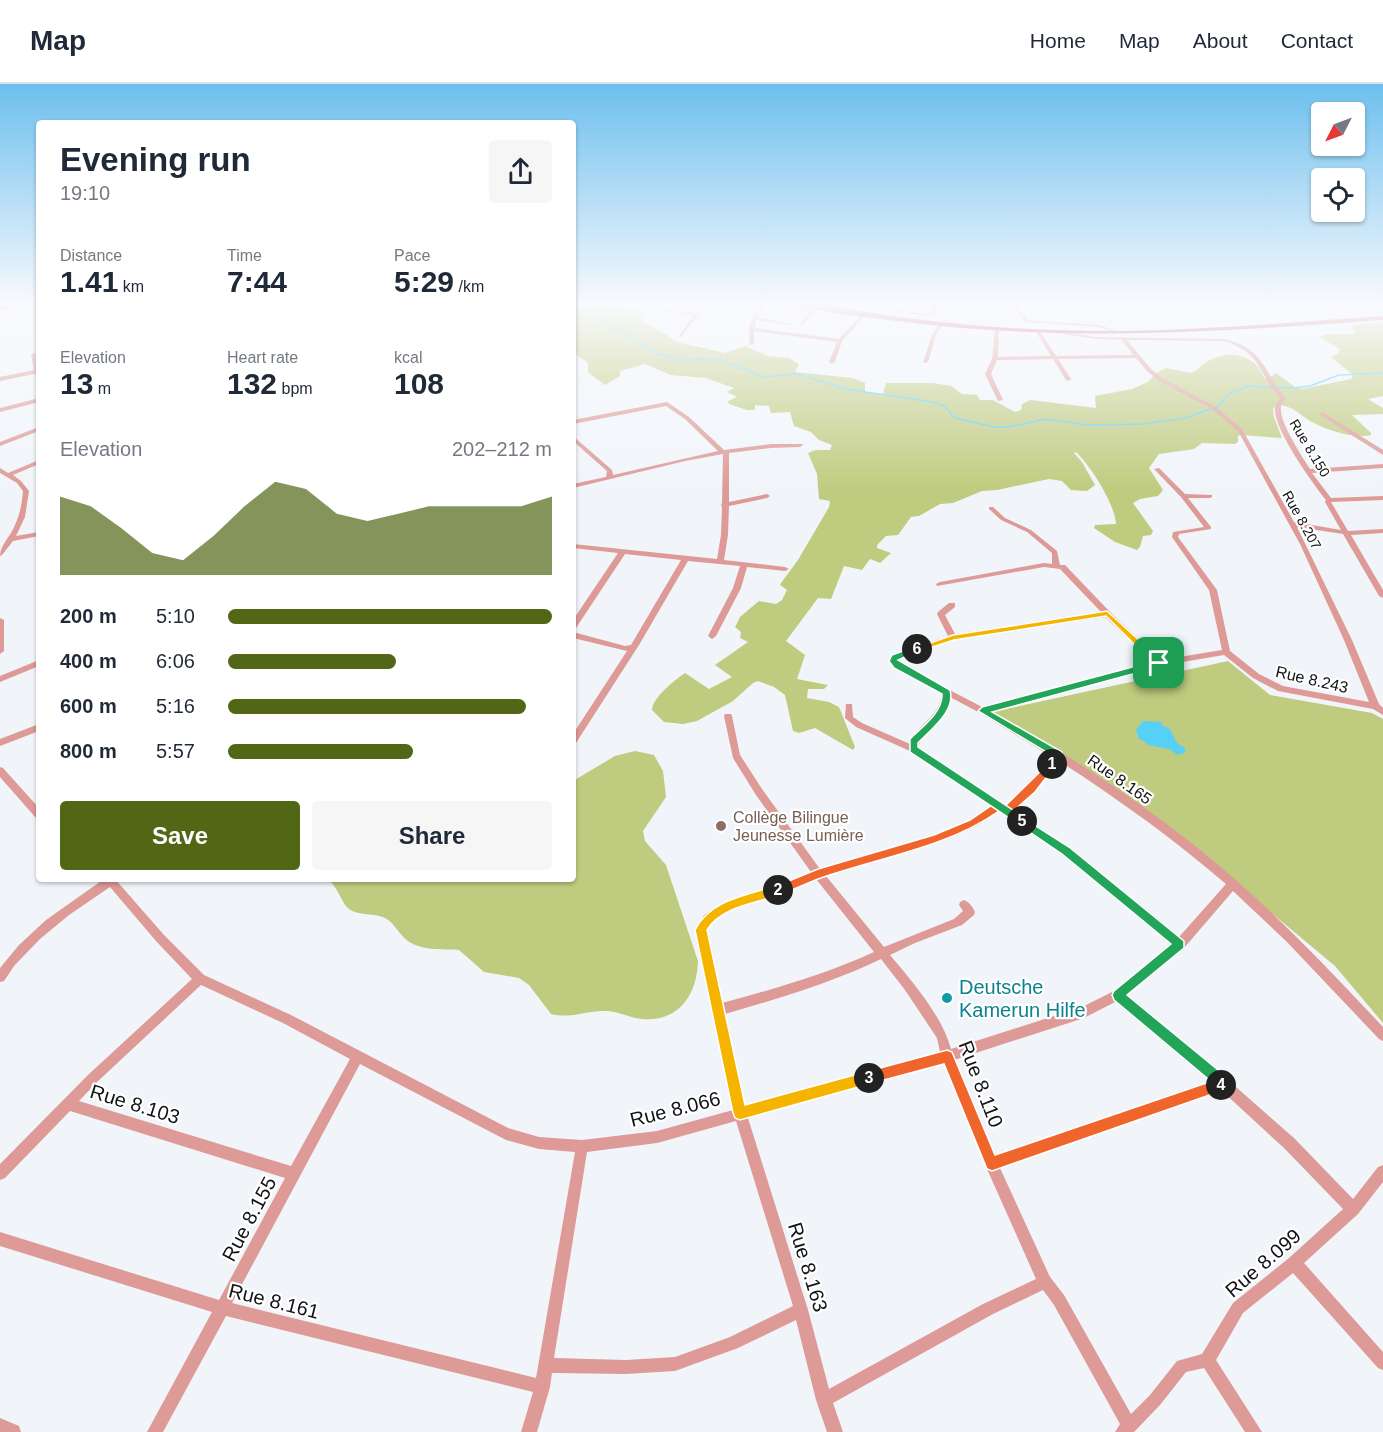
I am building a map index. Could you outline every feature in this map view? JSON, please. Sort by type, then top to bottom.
[{"type":"street","points":[[992,365],[988,374],[1000,400]]},
{"type":"street","points":[[1060,365],[1068,379]]},
{"type":"street","name":"Rue 8.207","points":[[1145,365],[1165,382],[1214,408],[1240,430],[1292,524],[1348,640],[1375,706]]},
{"type":"street","name":"Rue 8.150","points":[[1263,365],[1274,390],[1283,399],[1278,407],[1280,421],[1298,456],[1329,500],[1328,502],[1383,596]]},
{"type":"street","points":[[0,379],[36,371]]},
{"type":"street","points":[[0,410],[36,401]]},
{"type":"street","points":[[576,421],[667,404],[687,418],[724,452],[725,537],[720,562]]},
{"type":"street","points":[[1322,414],[1383,453]]},
{"type":"street","points":[[0,444],[36,430]]},
{"type":"street","points":[[576,441],[609,471],[609,478]]},
{"type":"street","points":[[576,485],[644,468],[724,452],[800,445]]},
{"type":"street","points":[[8,475],[36,463]]},
{"type":"street","points":[[1310,471],[1383,466]]},
{"type":"street","points":[[982,711],[1159,663],[1226,652],[1213,590],[1175,537],[1175,533],[1209,528],[1157,468]]},
{"type":"street","points":[[0,470],[19,482],[26,491],[26,510],[13,539],[1,551]]},
{"type":"street","points":[[724,506],[767,496]]},
{"type":"street","points":[[1183,496],[1210,496]]},
{"type":"street","points":[[1329,500],[1383,498]]},
{"type":"street","points":[[991,508],[1003,519],[1029,531],[1055,552],[1056,565]]},
{"type":"street","points":[[1292,524],[1348,533],[1383,531]]},
{"type":"street","points":[[13,539],[36,535]]},
{"type":"street","points":[[576,546],[785,569]]},
{"type":"street","points":[[576,622],[622,553]]},
{"type":"street","points":[[576,736],[686,558]]},
{"type":"street","points":[[712,636],[737,588],[744,565]]},
{"type":"street","points":[[940,584],[1044,565],[1062,567],[1159,663]]},
{"type":"street","points":[[1372,576],[1383,576]]},
{"type":"street","points":[[952,604],[940,614],[953,637],[1107,614]]},
{"type":"street","points":[[0,620],[0,651]]},
{"type":"street","points":[[576,636],[625,649],[631,648]]},
{"type":"street","name":"Rue 8.165","points":[[953,637],[895,657],[893,661],[897,666],[1059,755],[1170,833],[1233,884],[1383,1035]]},
{"type":"street","name":"Rue 8.243","points":[[1226,652],[1256,676],[1281,689],[1375,706],[1383,712]]},
{"type":"street","points":[[0,679],[36,664]]},
{"type":"street","points":[[913,749],[914,742],[942,711],[947,699],[946,692]]},
{"type":"street","points":[[849,706],[849,718],[858,725],[913,749],[1065,850],[1180,944]]},
{"type":"street","name":"Rue 8.110","points":[[728,716],[735,756],[818,874],[909,986],[942,1036],[947,1056],[992,1164],[1045,1282],[1059,1300],[1126,1429]]},
{"type":"street","points":[[0,743],[36,728]]},
{"type":"street","name":"Rue 8.163","points":[[835,1432],[824,1401],[801,1311],[740,1113],[701,930],[708,918],[726,907],[789,887],[818,874],[936,839],[973,824],[1003,808],[1031,789],[1059,755]]},
{"type":"street","points":[[0,771],[36,812]]},
{"type":"street","points":[[0,977],[17,953],[63,914],[107,882]]},
{"type":"street","name":"Rue 8.066","points":[[112,882],[160,938],[201,980],[287,1019],[506,1134],[539,1143],[582,1146],[657,1137],[947,1056],[1084,1012],[1118,995],[1180,944],[1233,884]]},
{"type":"street","points":[[719,1010],[782,992],[861,963],[910,940],[958,922],[970,912],[964,905]]},
{"type":"street","name":"Rue 8.103","points":[[201,980],[92,1079],[68,1104],[295,1174]]},
{"type":"street","points":[[1118,995],[1224,1084],[1289,1143],[1353,1209]]},
{"type":"street","name":"Rue 8.155","points":[[155,1432],[358,1056]]},
{"type":"street","points":[[992,1164],[1224,1084]]},
{"type":"street","points":[[0,1173],[68,1104]]},
{"type":"street","points":[[529,1432],[542,1387],[582,1146]]},
{"type":"street","name":"Rue 8.099","points":[[1207,1360],[1238,1308],[1294,1263],[1353,1209],[1383,1172]]},
{"type":"street","name":"Rue 8.161","points":[[0,1239],[223,1308],[542,1387]]},
{"type":"street","points":[[1294,1263],[1383,1362]]},
{"type":"street","points":[[824,1401],[988,1309],[1045,1282]]},
{"type":"street","points":[[545,1365],[626,1367],[675,1364],[734,1343],[801,1311]]},
{"type":"street","points":[[1126,1429],[1155,1400],[1182,1366],[1207,1360],[1254,1432]]},
{"type":"street","points":[[0,1426],[13,1432]]},
{"type":"green space","points":[[588,365],[642,365],[620,371],[620,376],[605,385],[588,372]]},
{"type":"green space","points":[[647,365],[799,365],[795,372],[853,378],[865,383],[865,392],[883,394],[886,383],[933,383],[951,386],[962,394],[977,395],[980,400],[993,400],[1015,412],[1021,410],[1022,404],[1030,400],[1096,408],[1095,396],[1132,389],[1148,382],[1156,373],[1166,368],[1192,373],[1203,365],[1256,365],[1264,378],[1269,378],[1276,373],[1295,387],[1302,389],[1351,379],[1353,375],[1341,365],[1383,365],[1383,396],[1368,399],[1383,408],[1383,414],[1352,415],[1371,433],[1371,435],[1356,436],[1324,428],[1291,408],[1276,405],[1273,409],[1274,417],[1282,438],[1240,435],[1235,444],[1202,443],[1194,449],[1159,454],[1149,468],[1163,490],[1158,496],[1140,499],[1133,503],[1153,531],[1151,535],[1143,536],[1137,550],[1115,542],[1094,528],[1095,525],[1116,524],[1115,516],[1101,485],[1076,452],[1074,453],[1095,485],[1087,491],[1071,490],[1062,481],[1049,479],[982,491],[953,503],[940,504],[919,516],[911,517],[898,535],[886,536],[877,545],[877,548],[891,553],[880,563],[870,559],[862,570],[844,566],[831,599],[818,598],[786,641],[805,655],[797,679],[828,685],[824,689],[808,689],[807,698],[829,702],[839,707],[855,747],[853,750],[815,728],[799,733],[793,731],[785,695],[774,687],[758,681],[733,701],[697,721],[683,724],[664,722],[652,710],[660,695],[685,673],[709,689],[732,677],[715,665],[748,642],[740,638],[741,632],[735,627],[740,617],[759,601],[776,604],[782,600],[787,590],[780,585],[798,560],[829,507],[830,501],[819,499],[817,474],[808,453],[816,450],[830,450],[832,445],[819,440],[811,432],[794,426],[790,412],[771,413],[769,406],[755,405],[755,410],[747,410],[729,404],[728,401],[737,397],[727,392],[734,388],[706,378],[671,375]]},
{"type":"green space","points":[[1228,661],[1270,695],[1372,713],[1383,719],[1383,1023],[1335,966],[1239,886],[992,712]]},
{"type":"green space","points":[[635,751],[654,755],[663,771],[666,797],[643,831],[645,841],[666,865],[698,961],[690,995],[676,1011],[667,1016],[642,1019],[606,1011],[565,1016],[551,1014],[529,985],[519,978],[484,972],[459,950],[433,949],[414,944],[385,918],[354,912],[346,906],[330,882],[576,882],[576,779],[615,756]]},
{"type":"water","points":[[1143,721],[1161,722],[1163,726],[1170,729],[1177,743],[1184,747],[1186,752],[1178,755],[1169,749],[1148,745],[1139,739],[1136,730]]},
{"type":"waterway","points":[[733,365],[763,377],[797,374],[846,389],[932,402],[944,406],[955,418],[994,427],[1009,427],[1046,419],[1088,425],[1144,424],[1185,418],[1219,406],[1227,395],[1247,386],[1294,388],[1310,386],[1339,375],[1383,373]]},
{"type":"place","name":"Collège Bilingue Jeunesse Lumière","points":[[721,826]]},
{"type":"place","name":"Deutsche Kamerun Hilfe","points":[[947,998]]},
{"type":"route","points":[[1159,663],[982,711],[1059,755],[1031,789],[1006,811],[999,806],[973,824],[936,839],[818,874],[789,887],[726,907],[708,918],[701,930],[740,1113],[947,1056],[992,1164],[1224,1084],[1118,995],[1180,944],[1065,850],[1006,811],[979,791],[913,749],[914,742],[942,711],[947,699],[946,692],[897,666],[893,661],[895,657],[953,637],[1107,614],[1159,663]]}]
